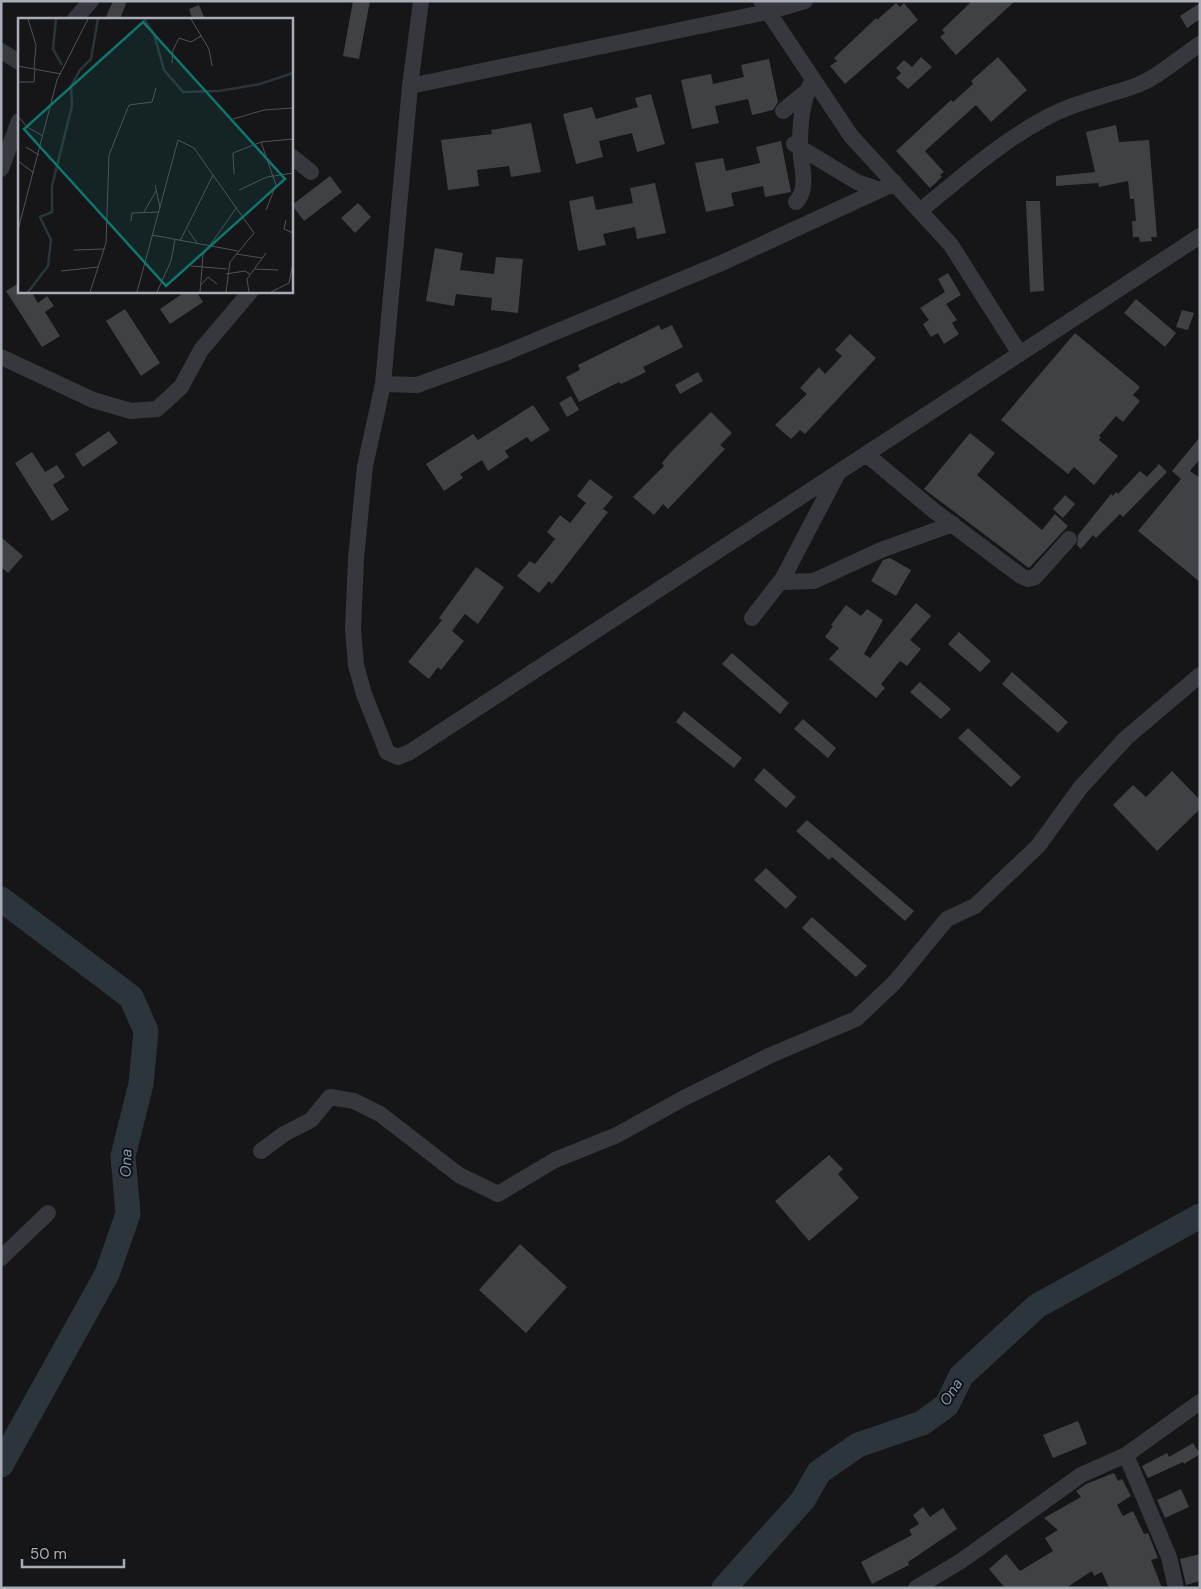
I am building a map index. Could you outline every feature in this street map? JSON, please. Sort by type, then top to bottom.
[{"type":"street","points":[[76,18],[91,1]]},
{"type":"street","points":[[421,1],[410,86],[385,343],[383,384],[365,466],[356,558],[353,629],[356,665],[364,694],[388,752],[398,757],[410,752],[1200,236]]},
{"type":"street","points":[[410,86],[764,7],[805,1]]},
{"type":"street","points":[[764,7],[810,85],[851,136],[951,246],[1020,354]]},
{"type":"street","points":[[920,211],[979,162],[1044,118],[1108,93],[1134,87],[1200,44]]},
{"type":"street","points":[[1,51],[18,61]]},
{"type":"street","points":[[784,111],[810,85]]},
{"type":"street","points":[[796,202],[799,198],[803,182],[794,144],[810,85]]},
{"type":"street","points":[[1,170],[18,124]]},
{"type":"street","points":[[794,144],[857,182],[880,190]]},
{"type":"street","points":[[292,157],[311,172]]},
{"type":"street","points":[[383,384],[417,385],[503,354],[726,261],[895,183]]},
{"type":"street","points":[[1,357],[93,400],[131,411],[157,408],[180,388],[202,350],[250,292]]},
{"type":"street","points":[[866,454],[953,524],[1028,580],[1035,577],[1069,539]]},
{"type":"street","points":[[752,618],[780,582],[839,471]]},
{"type":"street","points":[[780,582],[814,581],[881,550],[953,524]]},
{"type":"street","points":[[261,1151],[284,1134],[311,1120],[330,1097],[354,1101],[380,1114],[459,1175],[498,1194],[555,1160],[617,1135],[684,1098],[771,1055],[856,1020],[895,982],[947,919],[975,906],[1038,846],[1081,787],[1126,738],[1200,675]]},
{"type":"street","points":[[1,1258],[48,1213]]},
{"type":"street","points":[[916,1588],[961,1561],[1081,1475],[1126,1455],[1200,1402]]},
{"type":"street","points":[[1126,1455],[1169,1557],[1176,1588]]},
{"type":"building","points":[[113,1],[127,1],[120,18],[105,18]]},
{"type":"building","points":[[353,1],[370,1],[359,59],[343,56]]},
{"type":"building","points":[[972,1],[1015,1],[956,55],[940,37],[945,33],[942,30]]},
{"type":"building","points":[[896,3],[900,7],[904,3],[918,20],[845,84],[830,66],[837,61],[834,58],[876,18],[877,20]]},
{"type":"building","points":[[1200,3],[1200,19],[1187,28],[1180,16]]},
{"type":"building","points":[[199,5],[205,18],[192,18],[189,9]]},
{"type":"building","points":[[921,57],[932,67],[908,89],[896,78],[901,73],[896,68],[904,60],[912,67]]},
{"type":"building","points":[[998,57],[1027,90],[991,122],[976,105],[925,151],[944,172],[940,175],[942,177],[930,188],[896,151],[951,100],[953,102],[973,84],[971,81]]},
{"type":"building","points":[[769,59],[778,102],[773,110],[752,115],[748,99],[715,106],[719,123],[692,129],[681,80],[711,74],[713,84],[744,77],[741,65]]},
{"type":"building","points":[[651,94],[665,144],[637,152],[632,133],[599,141],[603,157],[576,164],[563,114],[592,107],[596,119],[638,107],[635,98]]},
{"type":"building","points":[[531,123],[541,172],[511,177],[509,166],[477,170],[479,186],[448,190],[441,140],[492,134],[491,130]]},
{"type":"building","points":[[1116,125],[1119,142],[1149,140],[1157,237],[1151,237],[1152,241],[1140,242],[1139,237],[1133,237],[1132,221],[1136,221],[1134,199],[1130,199],[1128,181],[1099,187],[1098,183],[1056,186],[1056,176],[1095,172],[1086,132]]},
{"type":"building","points":[[781,141],[791,192],[765,197],[763,186],[731,193],[734,206],[706,212],[695,163],[723,158],[726,171],[760,163],[756,147]]},
{"type":"building","points":[[330,176],[342,192],[304,221],[292,205]]},
{"type":"building","points":[[655,183],[666,233],[637,239],[635,227],[603,234],[606,245],[578,251],[569,201],[593,196],[596,210],[633,203],[630,188]]},
{"type":"building","points":[[1026,201],[1040,201],[1044,291],[1030,292]]},
{"type":"building","points":[[358,203],[371,217],[355,233],[341,218]]},
{"type":"building","points":[[435,248],[463,253],[460,270],[494,274],[496,257],[523,259],[518,313],[491,310],[492,298],[456,294],[454,306],[426,301]]},
{"type":"building","points":[[948,273],[961,295],[946,304],[957,320],[952,323],[959,334],[944,344],[938,333],[931,337],[923,324],[929,320],[920,308],[945,292],[938,279]]},
{"type":"building","points":[[18,284],[18,292],[32,292],[38,303],[47,296],[54,306],[45,312],[60,336],[42,347],[6,291]]},
{"type":"building","points":[[185,292],[197,292],[203,302],[170,324],[160,309]]},
{"type":"building","points":[[1136,299],[1176,333],[1165,347],[1124,313]]},
{"type":"building","points":[[125,309],[160,363],[141,376],[106,321]]},
{"type":"building","points":[[1182,310],[1194,313],[1188,330],[1176,327]]},
{"type":"building","points":[[659,325],[661,330],[672,325],[683,347],[643,367],[646,372],[621,384],[619,382],[579,402],[566,377],[580,370],[578,365]]},
{"type":"building","points":[[1075,333],[1140,387],[1133,395],[1140,401],[1123,422],[1116,416],[1099,436],[1101,437],[1099,440],[1118,456],[1094,485],[1074,467],[1068,474],[1001,420]]},
{"type":"building","points":[[850,334],[876,358],[805,434],[800,430],[791,439],[775,425],[807,394],[800,388],[819,367],[825,374],[842,356],[835,350]]},
{"type":"building","points":[[698,372],[703,381],[680,394],[675,385]]},
{"type":"building","points":[[571,396],[579,410],[567,417],[559,403]]},
{"type":"building","points":[[533,405],[550,430],[531,442],[527,437],[505,451],[509,457],[488,471],[482,460],[460,474],[463,478],[444,491],[426,464],[473,434],[478,440]]},
{"type":"building","points":[[711,412],[732,433],[720,445],[725,449],[668,509],[663,504],[654,515],[633,497],[664,466],[662,463],[671,452]]},
{"type":"building","points":[[109,431],[118,443],[83,467],[75,454]]},
{"type":"building","points":[[970,433],[995,453],[977,475],[1042,530],[1055,514],[1068,526],[1029,568],[924,489]]},
{"type":"building","points":[[1200,437],[1200,459],[1190,471],[1200,478],[1200,582],[1138,531],[1181,479],[1172,471]]},
{"type":"building","points":[[32,452],[45,472],[57,465],[65,477],[53,485],[69,510],[52,521],[15,463]]},
{"type":"building","points":[[1159,464],[1167,472],[1123,517],[1120,514],[1096,538],[1093,535],[1081,549],[1077,545],[1078,535],[1111,494],[1113,496],[1116,492],[1118,494],[1140,471],[1147,477]]},
{"type":"building","points":[[590,479],[613,497],[603,509],[608,512],[552,584],[549,581],[539,593],[517,576],[530,561],[535,564],[555,539],[547,532],[560,515],[570,523],[586,503],[577,496]]},
{"type":"building","points":[[1065,495],[1075,504],[1063,518],[1053,509]]},
{"type":"building","points":[[1,537],[23,556],[8,573],[1,567]]},
{"type":"building","points":[[890,558],[911,570],[896,596],[871,581],[883,560]]},
{"type":"building","points":[[476,567],[504,587],[478,624],[465,614],[452,631],[464,641],[441,670],[438,667],[429,679],[408,662],[442,620],[439,618]]},
{"type":"building","points":[[916,603],[931,616],[910,640],[921,649],[907,666],[900,661],[881,684],[885,688],[876,698],[829,659],[839,648],[825,637],[833,626],[831,625],[846,605],[861,616],[867,609],[883,620],[864,654],[870,658]]},
{"type":"building","points":[[959,632],[991,661],[980,672],[948,644]]},
{"type":"building","points":[[732,653],[789,703],[780,714],[722,664]]},
{"type":"building","points":[[1012,672],[1068,722],[1058,733],[1002,684]]},
{"type":"building","points":[[920,682],[951,709],[941,719],[910,692]]},
{"type":"building","points":[[684,711],[742,758],[734,768],[676,722]]},
{"type":"building","points":[[803,719],[836,748],[828,758],[794,729]]},
{"type":"building","points":[[968,728],[1021,777],[1011,787],[958,738]]},
{"type":"building","points":[[764,768],[796,797],[786,808],[754,780]]},
{"type":"building","points":[[1172,771],[1200,800],[1200,809],[1157,851],[1113,805],[1133,785],[1146,797]]},
{"type":"building","points":[[807,820],[914,911],[905,921],[832,857],[829,860],[796,831]]},
{"type":"building","points":[[766,868],[797,897],[786,909],[754,880]]},
{"type":"building","points":[[812,917],[867,966],[856,977],[802,928]]},
{"type":"building","points":[[829,1155],[843,1169],[838,1174],[859,1198],[809,1241],[775,1201]]},
{"type":"building","points":[[520,1244],[567,1287],[526,1333],[479,1290]]},
{"type":"building","points":[[1078,1421],[1087,1444],[1053,1458],[1043,1435]]},
{"type":"building","points":[[1193,1443],[1200,1454],[1184,1464],[1183,1462],[1148,1478],[1142,1466],[1167,1453],[1169,1457]]},
{"type":"building","points":[[1114,1473],[1118,1481],[1122,1479],[1131,1496],[1117,1505],[1123,1516],[1133,1511],[1144,1534],[1148,1533],[1158,1558],[1151,1560],[1162,1588],[1109,1588],[1102,1572],[1094,1576],[1092,1571],[1066,1588],[1005,1588],[989,1569],[1006,1554],[1020,1571],[1053,1551],[1045,1538],[1058,1530],[1044,1518],[1081,1497],[1076,1491],[1086,1484]]},
{"type":"building","points":[[1181,1489],[1189,1507],[1165,1518],[1157,1500]]},
{"type":"building","points":[[923,1507],[930,1517],[943,1508],[957,1529],[908,1562],[909,1565],[872,1584],[861,1562],[912,1535],[909,1530],[919,1524],[913,1515]]},
{"type":"building","points":[[1200,1554],[1200,1581],[1186,1585],[1180,1559]]},
{"type":"waterway","name":"Ona","points":[[1,899],[131,997],[146,1031],[141,1084],[123,1156],[128,1214],[107,1274],[1,1465]]},
{"type":"waterway","name":"Ona","points":[[724,1588],[803,1500],[819,1472],[858,1445],[922,1423],[947,1405],[961,1376],[1037,1306],[1200,1216]]}]
